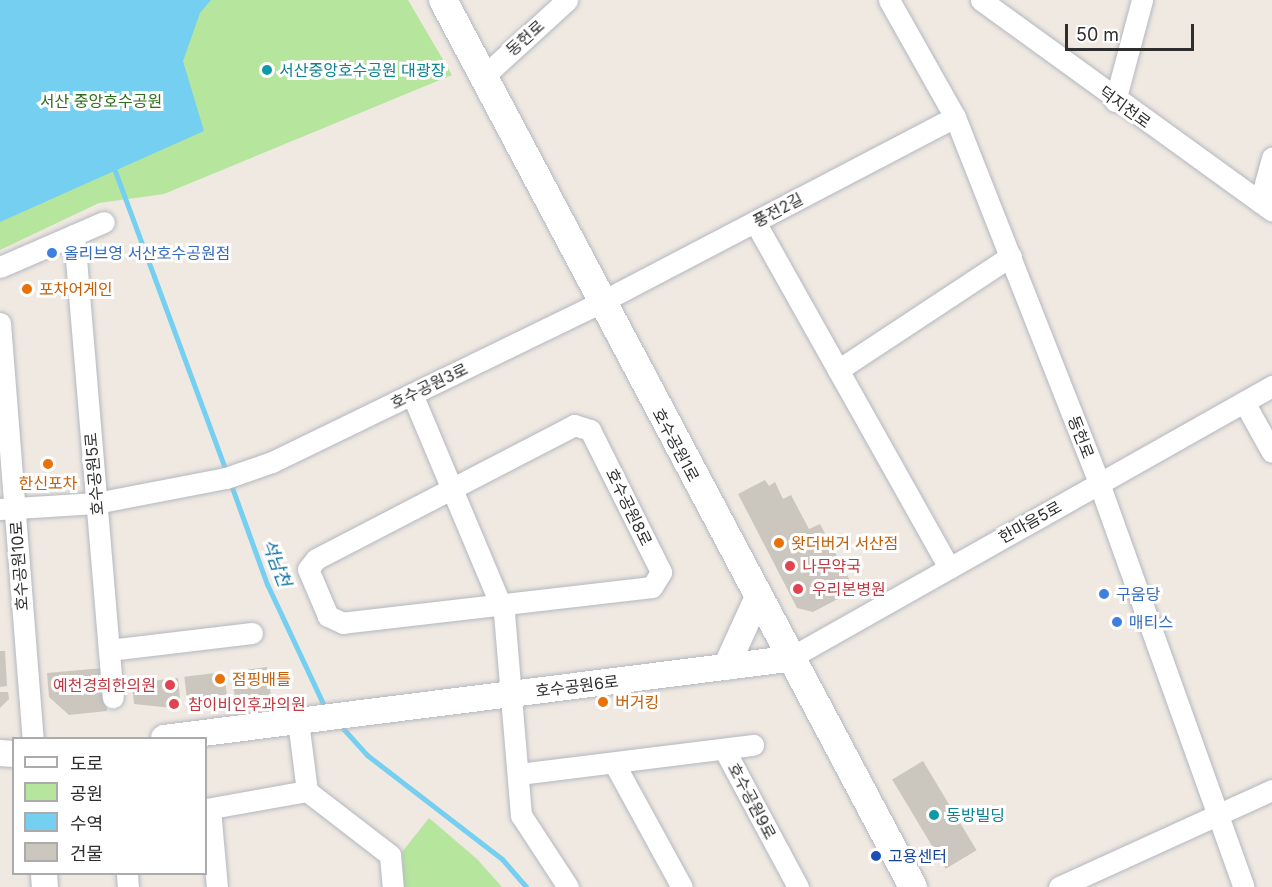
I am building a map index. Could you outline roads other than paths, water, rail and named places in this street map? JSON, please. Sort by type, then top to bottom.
[{"type":"main road","name":"호수공원1로","points":[[442,0],[788,659],[913,887]]},
{"type":"street","name":"동헌로","points":[[483,77],[567,0]]},
{"type":"street","name":"동헌로","points":[[889,0],[956,117],[1100,483],[1221,814],[1244,887]]},
{"type":"street","name":"덕지천로","points":[[981,0],[1115,101],[1266,207]]},
{"type":"street","points":[[1115,101],[1142,0]]},
{"type":"street","name":"풍전2길","points":[[601,302],[956,117]]},
{"type":"street","points":[[1266,207],[1272,158]]},
{"type":"street","points":[[0,267],[105,222]]},
{"type":"street","points":[[755,222],[949,568]]},
{"type":"street","name":"호수공원5로","points":[[74,235],[113,697]]},
{"type":"street","points":[[838,370],[1011,256]]},
{"type":"street","name":"호수공원3로","points":[[96,503],[203,482],[257,467],[601,302]]},
{"type":"street","name":"호수공원10로","points":[[0,323],[8,509],[33,737]]},
{"type":"street","name":"한마음5로","points":[[788,659],[1272,386]]},
{"type":"street","points":[[411,394],[501,605],[513,694],[525,826],[568,887]]},
{"type":"street","points":[[1244,402],[1272,452]]},
{"type":"street","name":"호수공원8로","points":[[574,425],[590,430],[661,572],[652,587],[343,623],[328,616],[308,569],[316,559],[452,489],[574,425]]},
{"type":"street","points":[[8,509],[96,503]]},
{"type":"street","points":[[726,667],[757,599]]},
{"type":"street","points":[[109,650],[252,633]]},
{"type":"street","name":"호수공원6로","points":[[298,722],[788,659]]},
{"type":"street","points":[[172,737],[298,722],[307,791],[390,855],[393,887]]},
{"type":"street","points":[[724,749],[753,745]]},
{"type":"street","name":"호수공원9로","points":[[519,774],[724,749],[798,887]]},
{"type":"street","points":[[614,762],[681,887]]},
{"type":"street","points":[[1059,887],[1272,790]]},
{"type":"street","points":[[217,887],[208,809],[307,791]]},
{"type":"water","points":[[0,0],[211,0],[200,13],[183,61],[204,131],[0,222]]},
{"type":"waterway","name":"석남천","points":[[115,171],[227,473]]},
{"type":"waterway","name":"석남천","points":[[230,482],[267,584],[326,710]]},
{"type":"waterway","name":"석남천","points":[[339,724],[367,755],[502,859],[526,887]]},
{"type":"place","name":"서산중앙호수공원 대광장","points":[[267,70]]},
{"type":"place","name":"올리브영 서산호수공원점","points":[[52,253]]},
{"type":"place","name":"포차어게인","points":[[27,289]]},
{"type":"place","name":"한신포차","points":[[48,464]]},
{"type":"place","name":"왓더버거 서산점","points":[[779,543]]},
{"type":"place","name":"나무약국","points":[[790,566]]},
{"type":"place","name":"우리본병원","points":[[798,589]]},
{"type":"place","name":"구움당","points":[[1104,594]]},
{"type":"place","name":"매티스","points":[[1117,622]]},
{"type":"place","name":"점핑배틀","points":[[220,679]]},
{"type":"place","name":"예천경희한의원","points":[[170,685]]},
{"type":"place","name":"버거킹","points":[[603,702]]},
{"type":"place","name":"참이비인후과의원","points":[[174,704]]},
{"type":"place","name":"동방빌딩","points":[[934,815]]},
{"type":"place","name":"고용센터","points":[[876,856]]},
{"type":"park label","name":"서산 중앙호수공원","points":[[101,101]]}]
